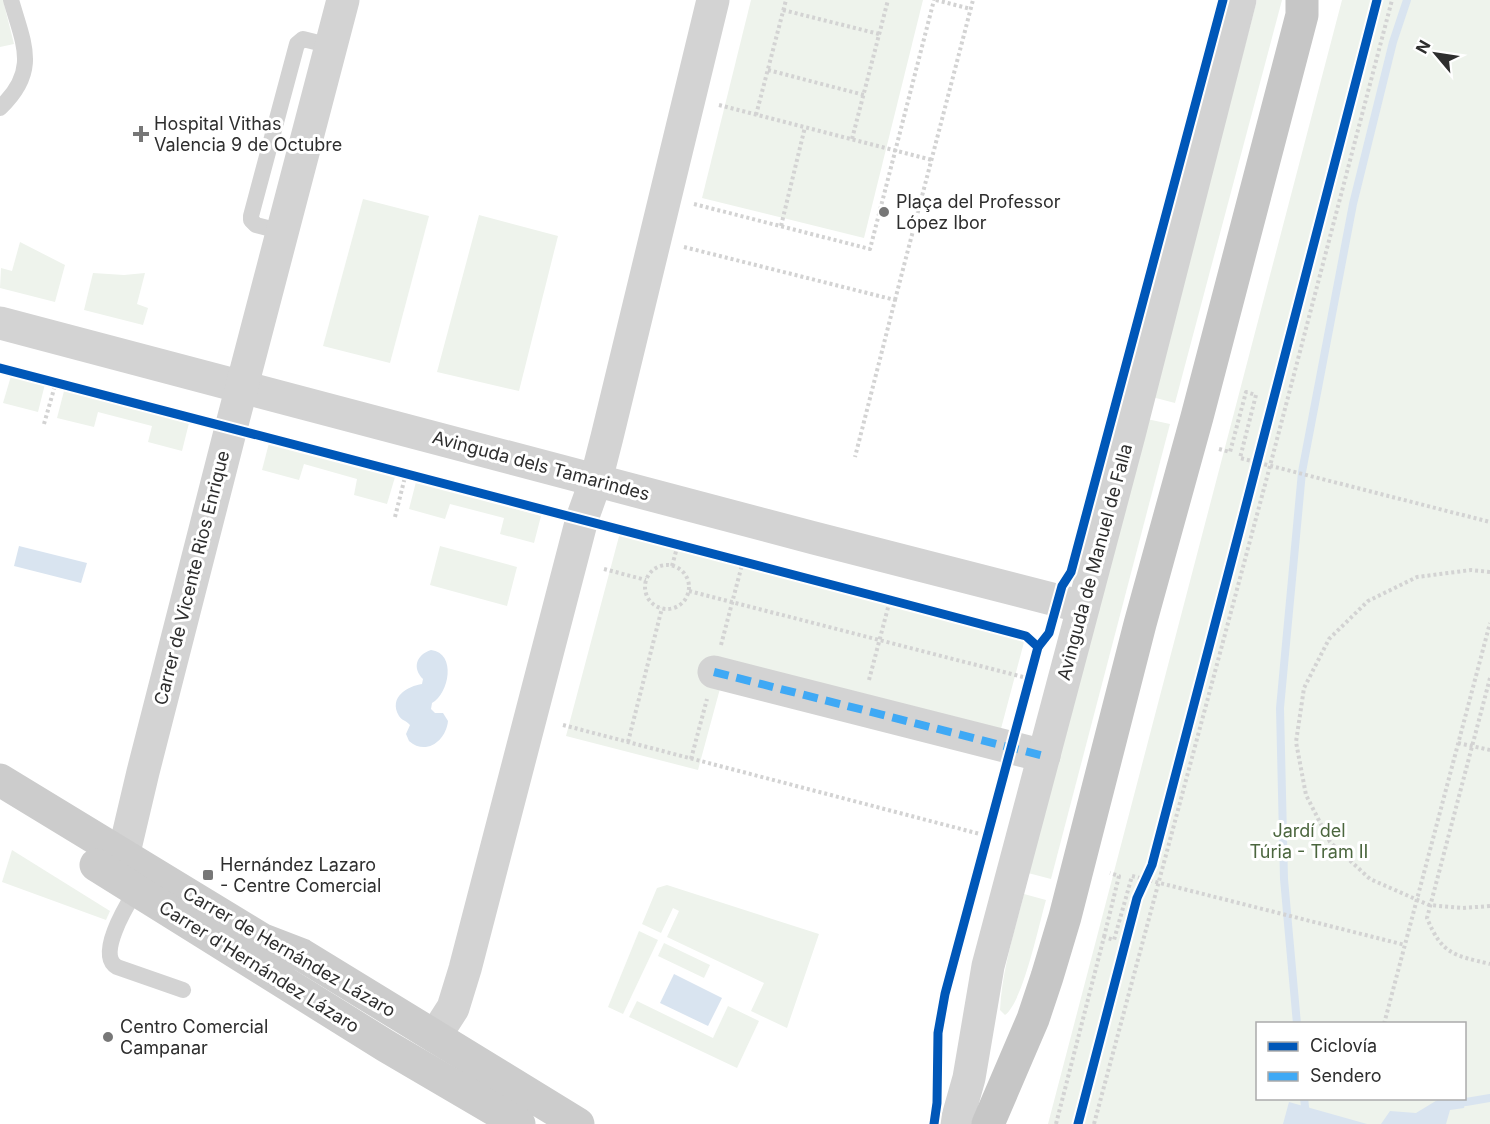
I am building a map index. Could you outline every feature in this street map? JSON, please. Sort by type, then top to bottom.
[{"type":"main road","points":[[988,1124],[1033,1019],[1062,927],[1304,5]]},
{"type":"street","name":"Carrer de Vicente Rios Enrique","points":[[126,875],[149,749],[343,0]]},
{"type":"street","points":[[386,1046],[414,1048],[428,1045],[453,1008],[582,519],[596,480],[713,0]]},
{"type":"street","name":"Avinguda de Manuel de Falla","points":[[956,1124],[969,1078],[988,966],[1129,435],[1240,0]]},
{"type":"street","name":"Avinguda dels Tamarindes","points":[[0,323],[1083,607]]},
{"type":"street","points":[[714,672],[1044,756]]},
{"type":"street","name":"Carrer de Hernández Lázaro","points":[[0,780],[126,875],[263,940],[302,955],[578,1124]]},
{"type":"street","name":"Carrer d'Hernández Lázaro","points":[[0,806],[126,875],[386,1046],[519,1124]]},
{"type":"lane","points":[[0,108],[17,89],[25,74],[25,48],[11,0]]},
{"type":"lane","points":[[126,875],[121,914],[109,951],[109,959],[117,967],[183,990]]},
{"type":"path","points":[[756,115],[786,0]]},
{"type":"path","points":[[852,140],[888,0]]},
{"type":"path","points":[[694,204],[870,249],[935,0],[971,9]]},
{"type":"path","points":[[855,457],[973,0]]},
{"type":"path","points":[[1094,1124],[1392,0]]},
{"type":"path","points":[[783,10],[879,34]]},
{"type":"path","points":[[768,70],[864,95]]},
{"type":"path","points":[[719,105],[932,160]]},
{"type":"path","points":[[781,226],[806,128]]},
{"type":"path","points":[[684,247],[895,300]]},
{"type":"path","points":[[44,379],[67,385]]},
{"type":"path","points":[[44,424],[56,382]]},
{"type":"path","points":[[1218,449],[1230,452],[1246,392],[1256,395],[1240,458],[1490,522]]},
{"type":"path","points":[[1256,474],[1261,451]]},
{"type":"path","points":[[395,471],[417,476]]},
{"type":"path","points":[[394,517],[406,473]]},
{"type":"path","points":[[667,542],[689,547]]},
{"type":"path","points":[[672,566],[678,544]]},
{"type":"path","points":[[732,558],[754,564]]},
{"type":"path","points":[[661,566],[672,566],[687,576],[689,591],[682,603],[669,609],[662,608],[651,601],[647,595],[646,580],[654,569],[661,566]]},
{"type":"path","points":[[604,569],[646,580]]},
{"type":"path","points":[[1490,572],[1472,570],[1417,577],[1368,601],[1329,639],[1304,688],[1296,741],[1306,795],[1330,842],[1370,879],[1429,905],[1463,908],[1490,906]]},
{"type":"path","points":[[689,591],[1026,679]]},
{"type":"path","points":[[879,597],[901,603]]},
{"type":"path","points":[[861,709],[890,600]]},
{"type":"path","points":[[628,742],[662,608]]},
{"type":"path","points":[[1384,1022],[1490,623]]},
{"type":"path","points":[[1490,678],[1427,918],[1443,947],[1450,954],[1490,964]]},
{"type":"path","points":[[563,725],[980,834]]},
{"type":"path","points":[[1458,742],[1490,750]]},
{"type":"path","points":[[984,847],[989,825]]},
{"type":"path","points":[[1056,1124],[1119,876],[1110,873]]},
{"type":"path","points":[[1104,937],[1114,940],[1132,876],[1405,945]]},
{"type":"green space","points":[[0,0],[3,0],[14,44],[0,47]]},
{"type":"green space","points":[[751,0],[923,0],[864,238],[702,198]]},
{"type":"green space","points":[[1257,0],[1282,0],[1175,403],[1152,397]]},
{"type":"green space","name":"Jardí del Túria - Tram II","points":[[1342,0],[1490,0],[1490,1124],[1048,1124]]},
{"type":"green space","points":[[363,199],[429,216],[390,363],[323,346]]},
{"type":"green space","points":[[479,215],[558,236],[519,391],[437,372]]},
{"type":"green space","points":[[20,242],[65,265],[55,302],[0,288],[1,268],[12,271]]},
{"type":"green space","points":[[93,273],[124,275],[145,273],[137,304],[148,308],[143,325],[84,310]]},
{"type":"green space","points":[[11,376],[45,384],[38,412],[3,403]]},
{"type":"green space","points":[[64,391],[189,423],[182,451],[148,442],[152,426],[98,412],[94,427],[57,418]]},
{"type":"green space","points":[[1147,419],[1170,424],[1051,879],[1028,873]]},
{"type":"green space","points":[[269,443],[395,477],[387,504],[354,495],[357,479],[304,464],[299,480],[262,470]]},
{"type":"green space","points":[[416,482],[541,516],[534,543],[500,534],[504,518],[450,504],[445,519],[409,509]]},
{"type":"green space","points":[[622,525],[1027,631],[994,755],[721,685],[698,770],[566,736]]},
{"type":"green space","points":[[440,546],[517,567],[507,606],[430,585]]},
{"type":"green space","points":[[12,850],[110,911],[106,920],[2,882]]},
{"type":"green space","points":[[667,885],[819,934],[787,1028],[751,1011],[764,983],[667,937],[679,911],[673,908],[661,933],[642,924],[657,888]]},
{"type":"green space","points":[[1024,894],[1046,900],[1024,979],[1012,1007],[1005,1015],[1000,1010],[1003,980]]},
{"type":"green space","points":[[639,931],[658,940],[623,1014],[608,1007]]},
{"type":"green space","points":[[664,943],[710,965],[704,978],[658,956]]},
{"type":"green space","points":[[637,1001],[713,1038],[728,1006],[759,1021],[737,1068],[629,1017]]},
{"type":"shaded area","points":[[19,546],[87,563],[81,583],[14,566]]},
{"type":"shaded area","points":[[431,650],[445,658],[448,674],[443,691],[432,703],[431,709],[435,713],[443,713],[448,721],[439,740],[428,747],[422,747],[409,741],[406,734],[410,725],[399,716],[396,703],[406,690],[422,684],[423,679],[418,671],[417,662],[422,655]]},
{"type":"shaded area","points":[[674,974],[722,998],[708,1026],[660,1003]]},
{"type":"shaded area","points":[[1467,1097],[1464,1108],[1450,1110],[1446,1124],[1381,1124],[1390,1111],[1416,1113],[1437,1100],[1466,1100]]},
{"type":"shaded area","points":[[1289,1102],[1367,1124],[1283,1124]]},
{"type":"waterway","points":[[1297,1022],[1284,879],[1280,708],[1302,472],[1353,204],[1393,42],[1407,0]]},
{"type":"waterway","points":[[1466,1102],[1490,1098]]},
{"type":"waterway","points":[[1304,1100],[1307,1124]]},
{"type":"marked path","points":[[714,672],[1044,756]]},
{"type":"cycle path","points":[[1038,647],[1049,633],[1062,586],[1071,572],[1223,0]]},
{"type":"cycle path","points":[[1078,1124],[1137,898],[1152,865],[1377,0]]},
{"type":"cycle path","points":[[0,368],[1026,636],[1038,647],[945,994],[938,1033],[937,1103],[934,1124]]},
{"type":"place","name":"Hospital Vithas Valencia 9 de Octubre","points":[[141,134]]},
{"type":"place","name":"Plaça del Professor López Ibor","points":[[884,212]]},
{"type":"place","name":"Hernández Lazaro - Centre Comercial","points":[[208,875]]},
{"type":"place","name":"Centro Comercial Campanar","points":[[108,1037]]}]
